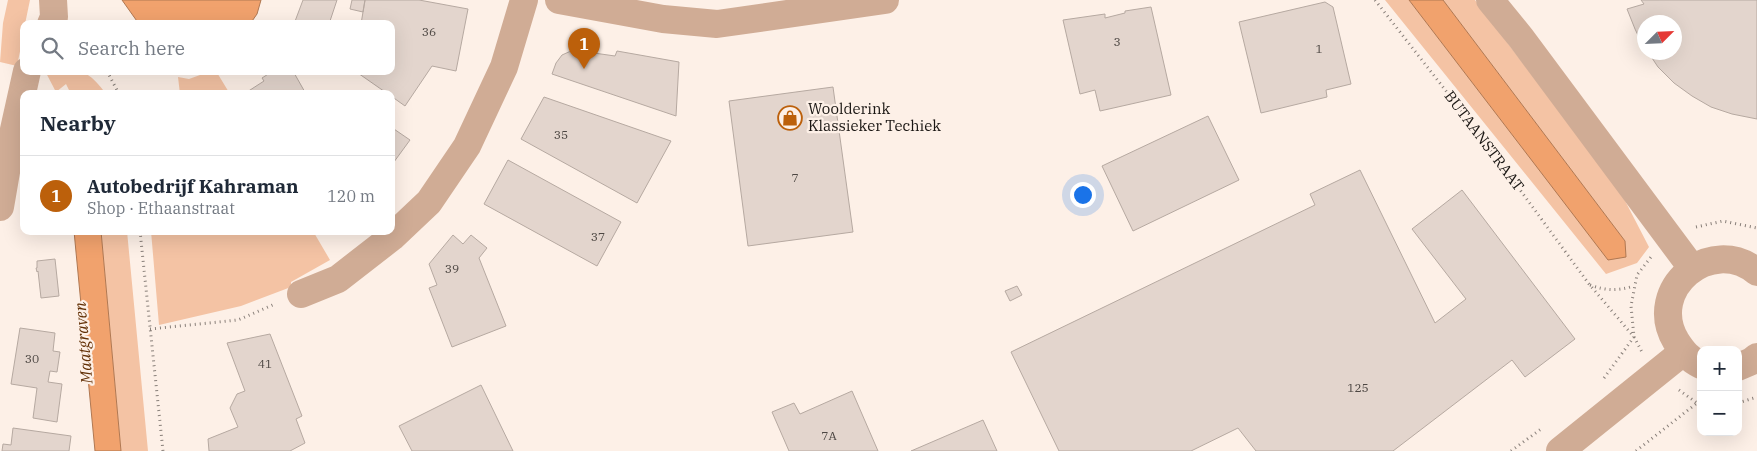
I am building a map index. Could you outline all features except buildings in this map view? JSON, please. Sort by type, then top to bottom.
[{"type":"street","points":[[53,0],[53,20]]},
{"type":"street","points":[[395,234],[430,202],[467,146],[504,67],[524,0]]},
{"type":"street","points":[[559,0],[662,19],[717,24],[886,0]]},
{"type":"street","points":[[1493,1],[1692,268]]},
{"type":"street","points":[[22,90],[27,75]]},
{"type":"street","points":[[0,207],[5,142],[20,96]]},
{"type":"street","points":[[301,294],[338,279],[394,235]]},
{"type":"street","points":[[1560,451],[1692,359],[1670,332],[1667,318],[1668,306],[1675,286],[1692,268],[1708,261],[1724,260],[1745,264],[1757,272]]},
{"type":"street","points":[[1742,365],[1757,357]]},
{"type":"path","name":"BUTAANSTRAAT","points":[[1375,0],[1471,123],[1589,284],[1634,337]]},
{"type":"path","points":[[109,75],[117,90]]},
{"type":"path","points":[[1601,382],[1634,337],[1631,306],[1637,275],[1669,238],[1689,228],[1723,221],[1757,228]]},
{"type":"path","points":[[140,235],[163,451]]},
{"type":"path","points":[[1589,284],[1604,290],[1622,290],[1635,286]]},
{"type":"path","points":[[150,329],[238,320],[301,294]]},
{"type":"path","points":[[1742,402],[1757,397]]},
{"type":"path","points":[[1636,451],[1697,403]]},
{"type":"path","points":[[1511,451],[1548,423]]},
{"type":"shaded area","points":[[8,0],[30,0],[26,20],[20,20],[20,51],[17,66],[0,62],[3,23]]},
{"type":"shaded area","points":[[122,0],[261,0],[257,14],[253,20],[136,20]]},
{"type":"shaded area","points":[[1385,0],[1409,0],[1608,259],[1625,257],[1625,241],[1443,0],[1475,0],[1620,191],[1649,247],[1637,263],[1606,274]]},
{"type":"shaded area","points":[[1409,0],[1443,0],[1625,241],[1626,257],[1608,260]]},
{"type":"shaded area","points":[[47,75],[88,75],[103,90],[69,90],[66,84],[58,90],[55,90]]},
{"type":"shaded area","points":[[200,75],[218,75],[228,90],[180,90],[178,77],[189,79]]},
{"type":"shaded area","points":[[74,235],[101,235],[121,451],[95,451]]},
{"type":"shaded area","points":[[101,235],[127,235],[148,451],[121,451]]},
{"type":"shaded area","points":[[151,235],[315,235],[330,260],[291,282],[291,287],[241,306],[159,325]]},
{"type":"place","name":"Autobedrijf Kahraman","points":[[584,69]]},
{"type":"place","name":"Woolderink Klassieker Techiek","points":[[790,118]]},
{"type":"water label","name":"Maatgraven","points":[[83,343]]}]
